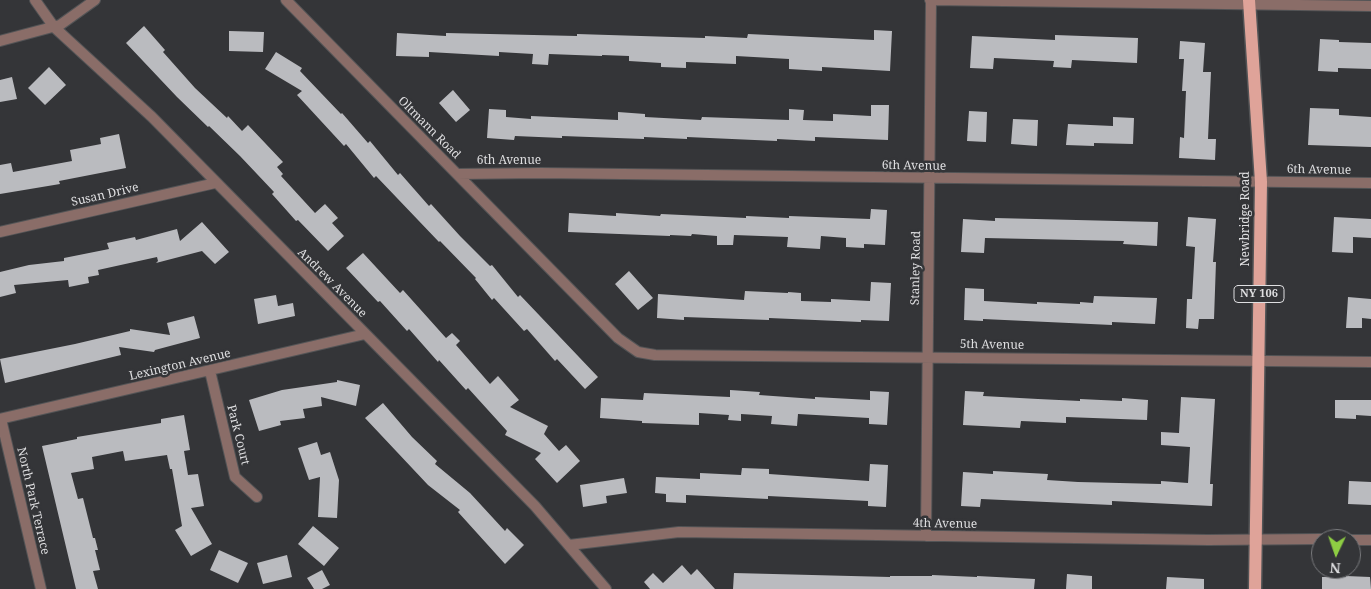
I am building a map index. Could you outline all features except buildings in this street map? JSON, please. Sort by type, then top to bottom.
[{"type":"main road","name":"Newbridge Road","points":[[1249,3],[1261,182],[1255,589]]},
{"type":"street","name":"Andrew Avenue","points":[[35,0],[54,26],[152,117],[535,506],[606,589]]},
{"type":"street","points":[[0,41],[60,25],[95,0]]},
{"type":"street","name":"Oltmann Road","points":[[286,0],[618,338]]},
{"type":"street","points":[[930,0],[1371,6]]},
{"type":"street","name":"Stanley Road","points":[[926,536],[930,0]]},
{"type":"street","name":"6th Avenue","points":[[457,174],[540,173],[1371,183]]},
{"type":"street","name":"Susan Drive","points":[[0,232],[215,183]]},
{"type":"street","name":"Lexington Avenue","points":[[1,419],[365,334]]},
{"type":"street","name":"5th Avenue","points":[[618,338],[638,352],[655,355],[1371,362]]},
{"type":"street","name":"Park Court","points":[[210,371],[235,477],[257,497]]},
{"type":"street","name":"North Park Terrace","points":[[1,419],[41,589]]},
{"type":"street","name":"4th Avenue","points":[[569,545],[679,532],[1311,540]]}]
